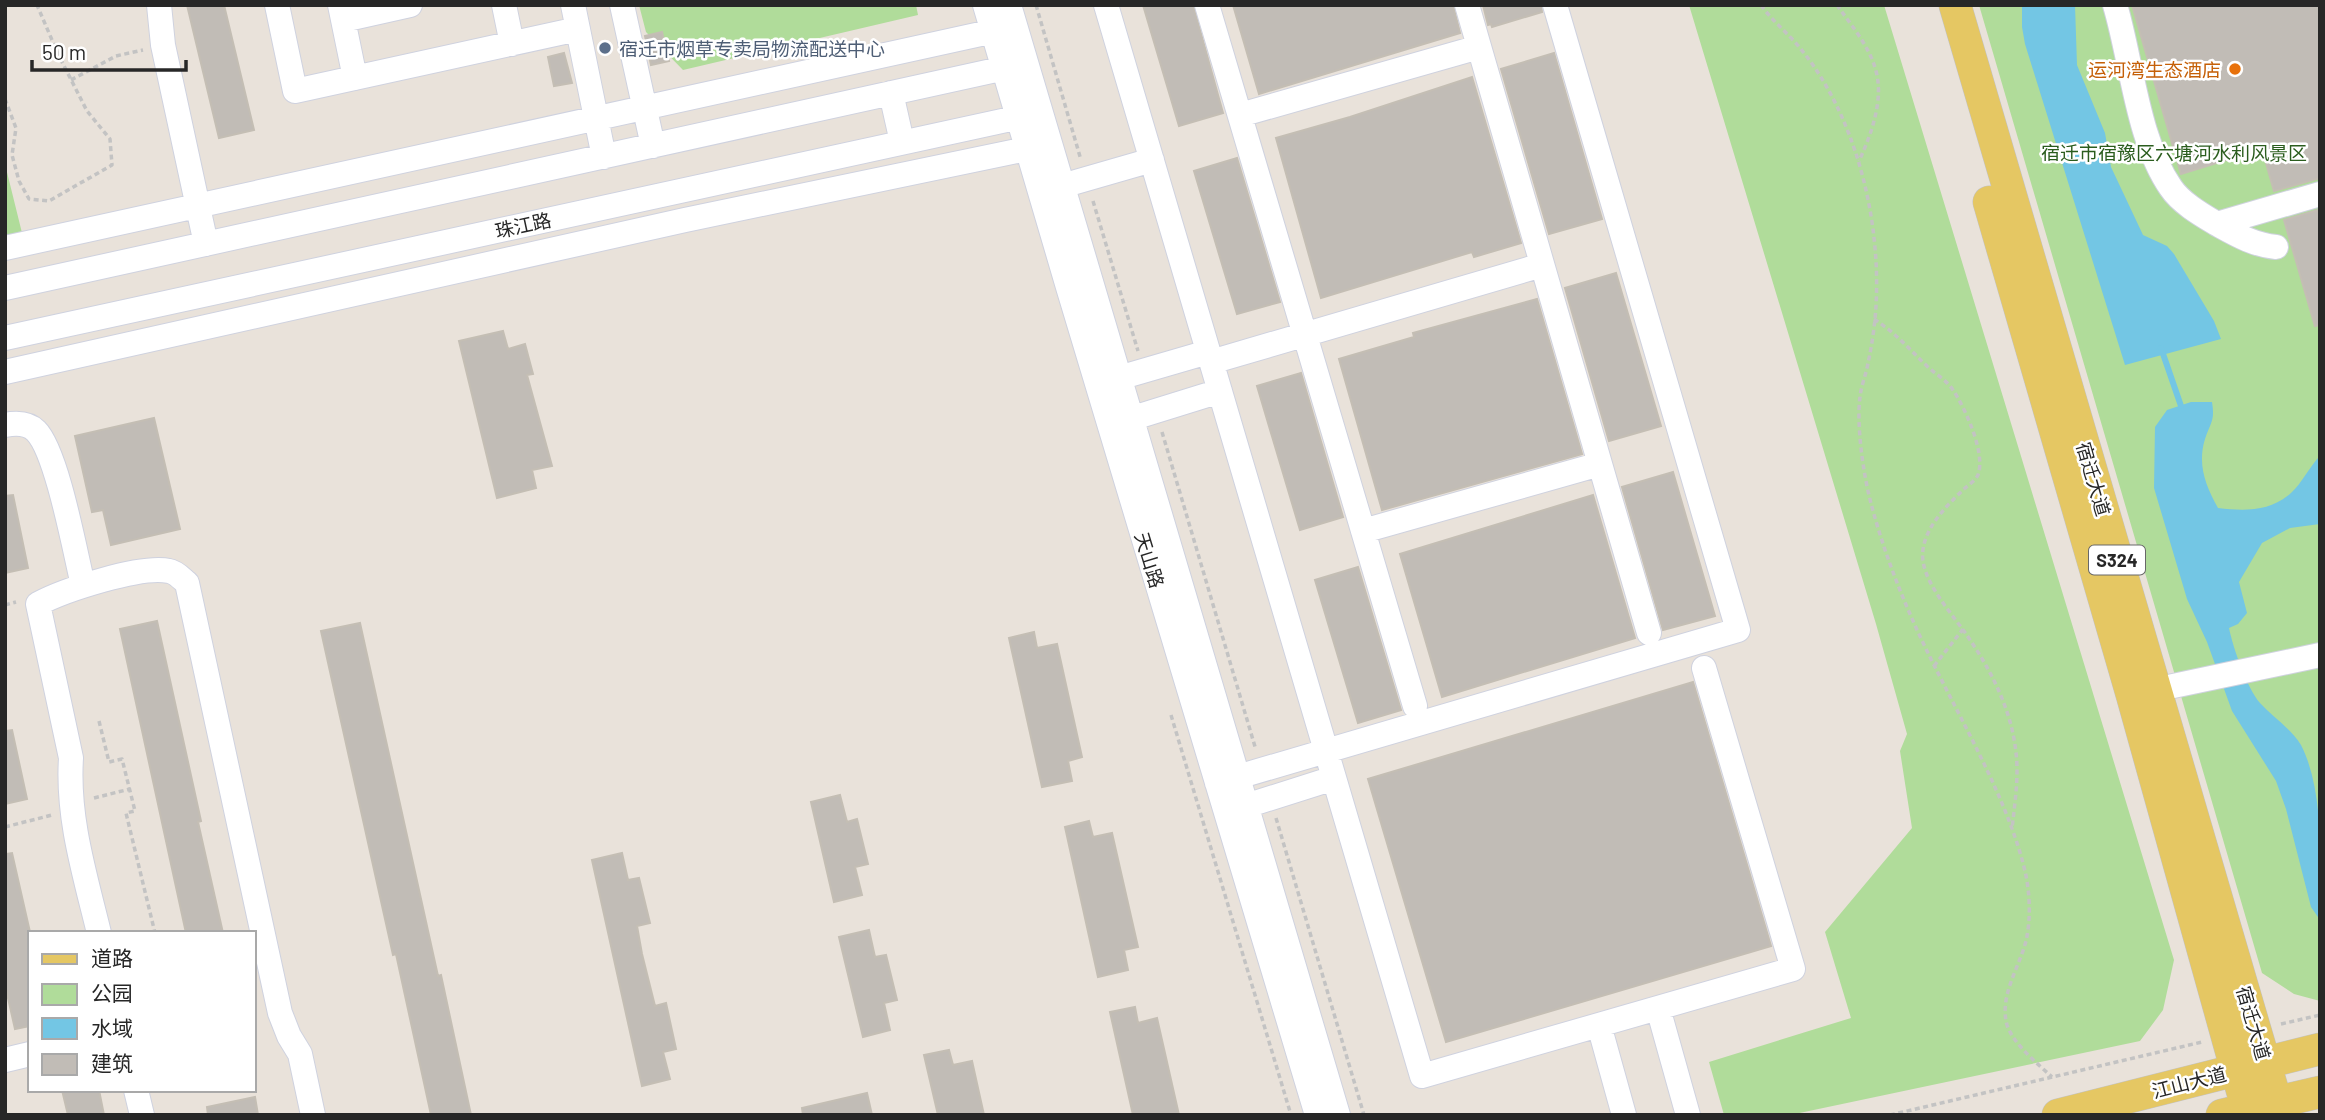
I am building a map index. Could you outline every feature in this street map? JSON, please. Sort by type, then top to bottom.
[{"type":"main road","name":"宿迁大道","points":[[1933,5],[2144,692]]},
{"type":"main road","name":"宿迁大道","points":[[1955,5],[2144,692],[2251,1066],[2255,1111]]},
{"type":"main road","name":"江山大道","points":[[2058,1115],[2320,1049]]},
{"type":"main road","points":[[2255,1111],[2320,1092]]},
{"type":"street","points":[[159,5],[163,45],[206,244]]},
{"type":"street","points":[[277,5],[295,91],[512,44],[575,17],[604,157]]},
{"type":"street","points":[[355,78],[342,13],[410,5]]},
{"type":"street","points":[[504,5],[512,44]]},
{"type":"street","points":[[622,5],[653,146]]},
{"type":"street","points":[[1106,5],[1422,1076],[1793,969],[1704,668]]},
{"type":"street","points":[[1207,5],[1415,706]]},
{"type":"street","points":[[1467,5],[1648,633]]},
{"type":"street","points":[[1228,780],[1738,630],[1556,5]]},
{"type":"street","points":[[2115,5],[2135,93],[2157,162],[2172,190],[2204,217],[2258,245],[2276,247]]},
{"type":"street","points":[[5,248],[644,107],[1003,14]]},
{"type":"street","name":"天山路","points":[[1003,14],[1015,66],[1051,189],[1228,780],[1317,1115]]},
{"type":"street","points":[[1240,115],[1479,47]]},
{"type":"street","points":[[5,288],[1015,66]]},
{"type":"street","points":[[891,93],[902,142]]},
{"type":"street","name":"珠江路","points":[[5,338],[1030,115]]},
{"type":"street","points":[[5,372],[685,220],[1039,146]]},
{"type":"street","points":[[1051,189],[1152,160]]},
{"type":"street","points":[[2217,223],[2320,194]]},
{"type":"street","points":[[1108,381],[1305,334],[1542,265]]},
{"type":"street","points":[[1120,422],[1220,391]]},
{"type":"street","points":[[5,425],[15,423],[34,428],[45,442],[54,466],[83,585]]},
{"type":"street","points":[[1363,531],[1600,464]]},
{"type":"street","points":[[99,931],[76,838],[70,793],[71,758],[38,604],[83,585],[154,570],[173,571],[187,583],[280,1013],[289,1037],[300,1054],[313,1115]]},
{"type":"street","points":[[2144,692],[2320,655]]},
{"type":"street","points":[[1236,809],[1334,779]]},
{"type":"street","name":"天山路","points":[[1236,809],[1338,1115]]},
{"type":"street","points":[[1658,1008],[1688,1115]]},
{"type":"street","points":[[1599,1025],[1625,1115]]},
{"type":"street","points":[[5,1060],[28,1054]]},
{"type":"street","points":[[136,1092],[142,1115]]},
{"type":"path","points":[[5,99],[16,128],[12,155],[19,181],[29,199],[50,201],[112,165],[110,139],[87,111],[37,5]]},
{"type":"path","points":[[1036,5],[1144,371]]},
{"type":"path","points":[[1761,5],[1773,22],[1800,47],[1843,116],[1866,187],[1874,250],[1876,306],[1860,398],[1862,450],[1871,505],[1914,624],[1971,735],[2012,831],[2025,872],[2029,901],[2026,940],[2004,1005],[2008,1027],[2024,1049],[2052,1077]]},
{"type":"path","points":[[1837,5],[1860,38],[1876,72],[1877,96],[1871,134],[1858,163]]},
{"type":"path","points":[[71,80],[116,56],[163,45]]},
{"type":"path","points":[[1874,319],[1896,333],[1928,368],[1951,387],[1976,440],[1980,464],[1977,478],[1943,510],[1928,532],[1922,552],[1924,568],[1934,587],[1986,662],[2012,727],[2017,770],[2012,831]]},
{"type":"path","points":[[1156,411],[1262,770]]},
{"type":"path","points":[[1934,666],[1963,629]]},
{"type":"path","points":[[99,721],[109,762],[122,759],[135,811],[126,813],[155,931]]},
{"type":"path","points":[[1270,799],[1364,1115]]},
{"type":"path","points":[[1890,1115],[2320,1015]]},
{"type":"green space","points":[[639,5],[916,5],[918,15],[683,70],[646,32]]},
{"type":"green space","points":[[1689,5],[1884,5],[2174,960],[2163,1010],[2140,1041],[1790,1115],[1724,1115],[1709,1062],[1851,1018],[1825,932],[1912,828],[1900,751],[1907,734]]},
{"type":"green space","name":"宿迁市宿豫区六塘河水利风景区","points":[[1979,5],[2320,5],[2320,1001],[2294,994],[2262,973]]},
{"type":"green space","points":[[5,164],[23,237],[5,241]]},
{"type":"water","points":[[2022,5],[2075,5],[2077,65],[2105,133],[2111,167],[2143,235],[2167,246],[2174,254],[2214,321],[2221,339],[2125,365],[2025,44]]},
{"type":"water","points":[[2191,402],[2212,402],[2213,417],[2205,439],[2202,466],[2218,508],[2257,509],[2284,499],[2320,456],[2320,524],[2290,528],[2262,543],[2239,582],[2247,613],[2238,624],[2229,628],[2250,688],[2260,703],[2297,739],[2309,764],[2320,830],[2320,920],[2311,907],[2286,809],[2276,781],[2232,711],[2207,642],[2187,599],[2154,488],[2155,427],[2167,410]]},
{"type":"building","points":[[187,5],[224,5],[254,130],[219,138]]},
{"type":"building","points":[[1143,5],[1193,5],[1223,113],[1179,126]]},
{"type":"building","points":[[1233,5],[1453,5],[1460,33],[1259,94]]},
{"type":"building","points":[[1483,5],[1541,5],[1542,12],[1492,27],[1491,24],[1488,25]]},
{"type":"building","name":"运河湾生态酒店","points":[[2132,5],[2320,5],[2320,178],[2274,191],[2262,149],[2181,174]]},
{"type":"building","points":[[662,32],[669,61],[651,65],[645,36]]},
{"type":"building","points":[[564,53],[572,83],[554,86],[548,57]]},
{"type":"building","points":[[1554,53],[1602,219],[1549,234],[1501,69]]},
{"type":"building","points":[[1472,77],[1521,243],[1474,257],[1472,252],[1321,298],[1276,138]]},
{"type":"building","points":[[1237,158],[1280,302],[1237,314],[1194,171]]},
{"type":"building","points":[[2318,210],[2320,325],[2315,326],[2284,220]]},
{"type":"building","points":[[1616,273],[1661,426],[1609,441],[1565,288]]},
{"type":"building","points":[[1537,299],[1582,454],[1382,510],[1339,359],[1414,337],[1413,333]]},
{"type":"building","points":[[503,331],[508,349],[525,344],[533,374],[527,375],[552,466],[532,470],[536,488],[497,498],[459,341]]},
{"type":"building","points":[[1301,373],[1343,517],[1300,530],[1257,386]]},
{"type":"building","points":[[154,418],[180,529],[111,545],[103,510],[92,512],[75,436]]},
{"type":"building","points":[[1673,472],[1715,616],[1663,630],[1622,487]]},
{"type":"building","points":[[13,495],[28,568],[5,573],[5,496]]},
{"type":"building","points":[[1593,495],[1635,638],[1442,697],[1400,554]]},
{"type":"building","points":[[1358,567],[1401,710],[1358,723],[1315,580]]},
{"type":"building","points":[[157,621],[223,931],[186,931],[120,629]]},
{"type":"building","points":[[360,623],[471,1115],[431,1115],[396,954],[393,955],[321,631]]},
{"type":"building","points":[[1034,632],[1037,648],[1057,644],[1082,757],[1068,761],[1072,781],[1042,787],[1009,638]]},
{"type":"building","points":[[1693,682],[1771,946],[1446,1042],[1368,779]]},
{"type":"building","points":[[12,730],[27,799],[5,804],[5,731]]},
{"type":"building","points":[[840,795],[847,822],[857,819],[868,864],[855,867],[862,895],[834,902],[811,802]]},
{"type":"building","points":[[1089,821],[1093,837],[1112,833],[1138,947],[1124,950],[1128,970],[1098,977],[1065,827]]},
{"type":"building","points":[[12,853],[30,931],[28,1026],[15,1029],[5,985],[5,854]]},
{"type":"building","points":[[622,853],[628,880],[639,878],[650,923],[637,926],[642,954],[655,1006],[666,1003],[676,1049],[663,1052],[670,1079],[642,1086],[592,860]]},
{"type":"building","points":[[869,930],[875,957],[886,955],[897,1000],[884,1003],[890,1030],[863,1037],[839,937]]},
{"type":"building","points":[[1135,1007],[1138,1023],[1157,1018],[1179,1115],[1133,1115],[1110,1012]]},
{"type":"building","points":[[949,1050],[953,1065],[972,1061],[984,1115],[938,1115],[924,1055]]},
{"type":"building","points":[[62,1092],[99,1092],[104,1115],[68,1115]]},
{"type":"building","points":[[867,1093],[872,1115],[803,1115],[802,1108]]},
{"type":"building","points":[[255,1097],[258,1115],[208,1115],[207,1107]]},
{"type":"waterway","points":[[2161,348],[2181,406]]},
{"type":"place","name":"宿迁市烟草专卖局物流配送中心","points":[[605,48]]},
{"type":"place","name":"运河湾生态酒店","points":[[2235,69]]}]
